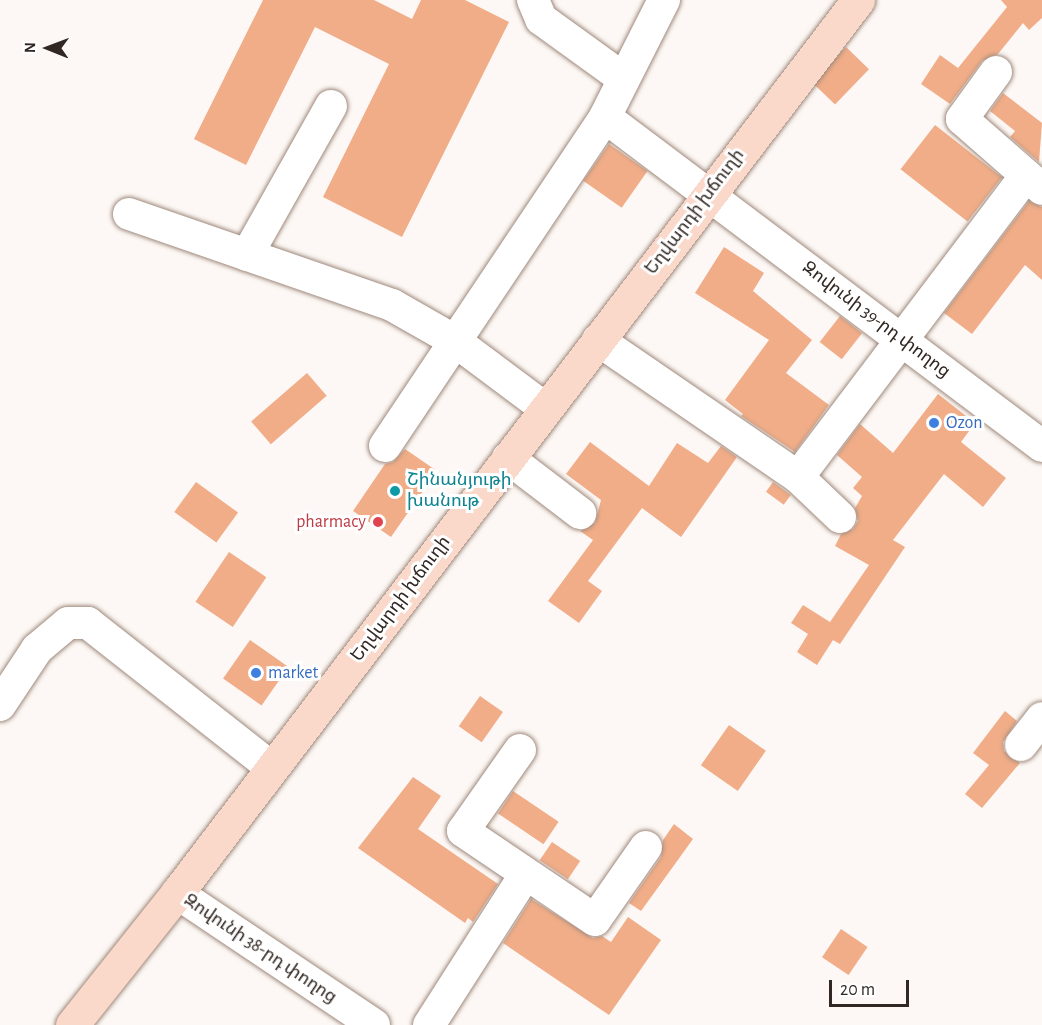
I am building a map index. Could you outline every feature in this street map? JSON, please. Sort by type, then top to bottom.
[{"type":"main road","name":"Եղվարդի խճուղի","points":[[72,1025],[177,893],[858,0]]},
{"type":"street","points":[[533,0],[541,19],[624,80]]},
{"type":"street","points":[[385,446],[605,117],[664,0]]},
{"type":"street","points":[[798,477],[903,339],[1034,182],[962,119],[996,72]]},
{"type":"street","points":[[247,255],[331,106]]},
{"type":"street","name":"Զովունի 39-րդ փողոց","points":[[605,117],[903,339],[1042,446]]},
{"type":"street","points":[[129,214],[392,305],[455,341],[546,409]]},
{"type":"street","points":[[598,340],[798,477],[840,517]]},
{"type":"street","points":[[508,458],[580,513]]},
{"type":"street","points":[[0,705],[37,649],[68,623],[88,623],[272,768]]},
{"type":"street","points":[[1021,745],[1042,718]]},
{"type":"street","points":[[520,750],[463,831],[525,875],[595,920],[646,848]]},
{"type":"street","points":[[429,1025],[525,875]]},
{"type":"street","name":"Զովունի 38-րդ փողոց","points":[[177,893],[374,1025]]},
{"type":"building","points":[[263,0],[374,0],[412,19],[421,0],[465,0],[509,22],[402,237],[323,197],[389,64],[315,27],[246,165],[194,139]]},
{"type":"building","points":[[1001,0],[1042,0],[1042,18],[1029,30],[1023,23],[998,54],[982,61],[950,104],[921,84],[940,55],[958,68],[1007,7]]},
{"type":"building","points":[[846,47],[869,69],[835,104],[812,82]]},
{"type":"building","points":[[1003,93],[1042,123],[1039,162],[1010,137],[1015,131],[990,111]]},
{"type":"building","points":[[935,125],[1002,177],[968,221],[901,169]]},
{"type":"building","points":[[609,144],[648,171],[622,208],[583,181]]},
{"type":"building","points":[[1029,201],[1042,207],[1042,280],[1025,265],[972,334],[944,313]]},
{"type":"building","points":[[724,247],[764,273],[753,291],[812,340],[786,373],[829,405],[795,452],[741,416],[743,414],[725,400],[769,340],[695,293]]},
{"type":"building","points":[[840,316],[862,333],[842,359],[820,342]]},
{"type":"building","points":[[307,373],[327,396],[271,444],[251,422]]},
{"type":"building","points":[[938,394],[975,423],[961,442],[1006,478],[983,507],[944,474],[893,540],[905,547],[840,644],[833,640],[817,665],[797,652],[808,634],[791,623],[803,605],[830,622],[869,565],[835,546],[841,534],[853,529],[858,521],[855,508],[862,496],[853,488],[862,477],[837,455],[860,424],[893,453]]},
{"type":"building","points":[[590,442],[649,486],[677,443],[708,463],[721,446],[737,457],[681,537],[642,508],[588,581],[602,591],[579,623],[548,601],[593,540],[580,531],[595,523],[601,500],[566,474]]},
{"type":"building","name":"Շինանյութի խանութ","points":[[405,449],[437,471],[391,537],[353,511],[385,464],[393,462]]},
{"type":"building","points":[[196,482],[238,513],[216,542],[174,512]]},
{"type":"building","points":[[773,482],[791,495],[784,505],[766,492]]},
{"type":"building","points":[[229,552],[266,577],[233,627],[195,602]]},
{"type":"building","points":[[250,640],[289,667],[262,705],[223,679]]},
{"type":"building","points":[[480,696],[503,712],[482,742],[459,726]]},
{"type":"building","points":[[1005,711],[1017,721],[1003,742],[1004,751],[1020,763],[982,808],[965,794],[989,765],[973,753]]},
{"type":"building","points":[[729,725],[766,751],[738,791],[701,765]]},
{"type":"building","points":[[413,777],[441,796],[418,829],[498,884],[473,922],[468,918],[465,923],[358,848]]},
{"type":"building","points":[[513,791],[559,822],[543,844],[498,813]]},
{"type":"building","points":[[674,824],[693,839],[641,911],[629,903],[661,857],[663,840]]},
{"type":"building","points":[[552,842],[580,861],[568,879],[540,860]]},
{"type":"building","points":[[531,899],[593,938],[602,936],[611,942],[628,917],[661,940],[609,1015],[503,943]]},
{"type":"building","points":[[841,929],[868,947],[849,975],[822,957]]},
{"type":"place","name":"Ozon","points":[[934,423]]},
{"type":"place","name":"Շինանյութի խանութ","points":[[395,491]]},
{"type":"place","name":"pharmacy","points":[[378,522]]},
{"type":"place","name":"market","points":[[256,673]]}]
